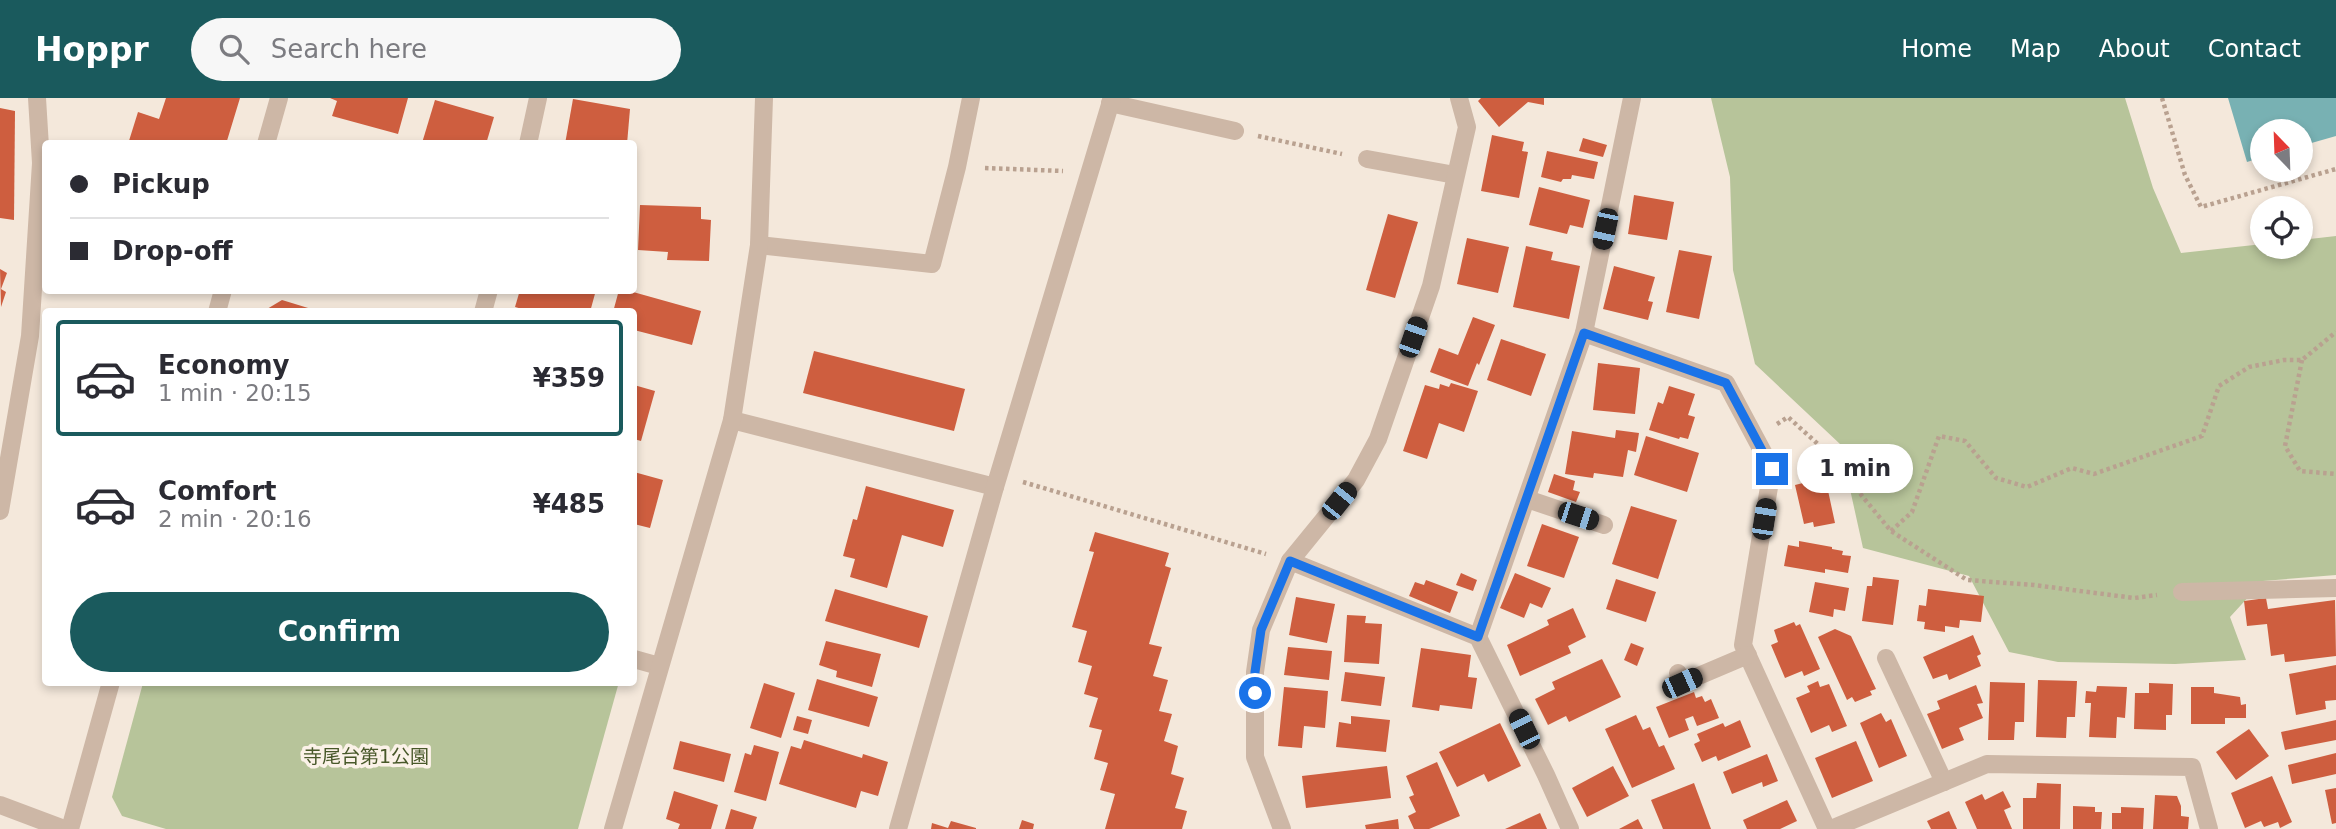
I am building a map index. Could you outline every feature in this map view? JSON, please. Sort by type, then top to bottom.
[{"type":"street","points":[[0,511],[30,336],[41,163],[37,98]]},
{"type":"street","points":[[267,140],[279,98]]},
{"type":"street","points":[[529,140],[538,98]]},
{"type":"street","points":[[613,829],[732,420],[759,246],[764,98]]},
{"type":"street","points":[[759,246],[932,264],[957,167],[971,98]]},
{"type":"street","points":[[1282,829],[1255,757],[1255,672],[1261,630],[1290,561],[1356,480],[1378,439],[1431,286],[1467,127],[1459,98]]},
{"type":"street","points":[[1478,637],[1584,333],[1632,98]]},
{"type":"street","points":[[898,829],[997,481],[1111,100],[1235,131]]},
{"type":"street","points":[[1367,159],[1455,175]]},
{"type":"street","points":[[1584,333],[1726,383],[1772,469],[1743,645],[1829,829],[1987,764],[2192,767],[2209,829]]},
{"type":"street","points":[[732,420],[997,481]]},
{"type":"street","points":[[1527,499],[1604,525]]},
{"type":"street","points":[[1290,561],[1478,637],[1570,829]]},
{"type":"street","points":[[2182,592],[2336,588]]},
{"type":"street","points":[[1678,673],[1682,683],[1748,655]]},
{"type":"street","points":[[1886,658],[1944,782]]},
{"type":"street","points":[[637,660],[659,666]]},
{"type":"street","points":[[70,829],[110,686]]},
{"type":"street","points":[[0,805],[64,829]]},
{"type":"path","points":[[2162,98],[2185,175],[2201,207],[2336,169]]},
{"type":"path","points":[[1235,131],[1367,159]]},
{"type":"path","points":[[1006,169],[1089,172]]},
{"type":"path","points":[[2336,332],[2302,360],[2285,446],[2300,471],[2336,474]]},
{"type":"path","points":[[1891,531],[1912,512],[1939,436],[1965,441],[1996,478],[2027,487],[2072,468],[2094,474],[2202,436],[2219,386],[2249,367],[2284,360],[2302,360]]},
{"type":"path","points":[[1817,443],[1841,465],[1891,531],[1967,580],[2035,585],[2134,598],[2182,592]]},
{"type":"path","points":[[997,481],[1290,561]]},
{"type":"green space","points":[[1711,98],[2125,98],[2153,188],[2181,253],[2250,245],[2250,259],[2313,259],[2313,239],[2336,236],[2336,575],[2263,581],[2230,617],[2246,660],[2175,664],[2058,662],[2009,652],[1969,576],[1863,548],[1840,444],[1755,364],[1733,270],[1730,177]]},
{"type":"green space","name":"寺尾台第1公園","points":[[142,686],[618,686],[578,829],[166,829],[122,816],[112,797]]},
{"type":"water","points":[[2228,98],[2336,98],[2336,136],[2314,142],[2314,119],[2250,119],[2250,161],[2247,162]]},
{"type":"building","points":[[166,98],[240,98],[227,140],[129,140],[138,112],[159,119]]},
{"type":"building","points":[[330,98],[408,98],[398,134],[332,116],[337,101]]},
{"type":"building","points":[[1481,98],[1544,98],[1544,105],[1528,102],[1499,127],[1478,101]]},
{"type":"building","points":[[573,99],[630,109],[627,140],[566,140]]},
{"type":"building","points":[[435,100],[494,117],[487,140],[423,140]]},
{"type":"building","points":[[0,108],[15,111],[14,220],[0,218]]},
{"type":"building","points":[[1492,135],[1524,142],[1522,151],[1528,152],[1519,198],[1481,191]]},
{"type":"building","points":[[1583,138],[1607,145],[1603,157],[1579,151]]},
{"type":"building","points":[[1547,151],[1598,162],[1594,179],[1572,175],[1571,179],[1563,179],[1561,182],[1541,177]]},
{"type":"building","points":[[1539,187],[1590,200],[1583,228],[1570,225],[1567,234],[1529,225]]},
{"type":"building","points":[[1634,195],[1674,202],[1667,240],[1628,234]]},
{"type":"building","points":[[640,205],[701,207],[701,219],[711,220],[709,261],[667,260],[668,252],[638,250]]},
{"type":"building","points":[[1388,214],[1418,222],[1395,298],[1366,290]]},
{"type":"building","points":[[1467,238],[1509,247],[1498,293],[1457,284]]},
{"type":"building","points":[[1526,246],[1553,252],[1551,260],[1580,266],[1569,319],[1513,307]]},
{"type":"building","points":[[1679,250],[1712,256],[1699,319],[1666,312]]},
{"type":"building","points":[[1614,266],[1655,277],[1648,301],[1653,302],[1648,320],[1603,309]]},
{"type":"building","points":[[0,269],[7,273],[1,289],[6,292],[1,307]]},
{"type":"building","points":[[637,293],[701,311],[692,345],[637,331],[637,308],[614,308],[618,294]]},
{"type":"building","points":[[519,294],[595,294],[591,308],[515,307]]},
{"type":"building","points":[[282,300],[308,308],[269,308]]},
{"type":"building","points":[[1473,317],[1495,325],[1468,386],[1430,372],[1439,348],[1458,355]]},
{"type":"building","points":[[1501,339],[1546,354],[1531,396],[1487,380]]},
{"type":"building","points":[[814,351],[965,389],[954,431],[803,393]]},
{"type":"building","points":[[1598,363],[1640,368],[1635,414],[1593,410]]},
{"type":"building","points":[[1451,383],[1478,391],[1464,432],[1439,423],[1427,459],[1403,451],[1425,385],[1439,389],[1440,384],[1449,387]]},
{"type":"building","points":[[637,386],[655,391],[641,441],[637,440]]},
{"type":"building","points":[[1669,386],[1695,394],[1688,415],[1695,417],[1688,439],[1649,430],[1658,402],[1663,404]]},
{"type":"building","points":[[1616,430],[1639,433],[1636,452],[1628,450],[1623,477],[1594,473],[1593,478],[1565,474],[1572,431],[1615,438]]},
{"type":"building","points":[[1646,436],[1699,453],[1687,492],[1634,475]]},
{"type":"building","points":[[1824,472],[1835,523],[1814,527],[1813,522],[1804,524],[1795,485],[1803,483],[1801,476]]},
{"type":"building","points":[[637,473],[663,480],[650,528],[637,525]]},
{"type":"building","points":[[1554,474],[1575,481],[1573,490],[1580,492],[1576,502],[1548,492]]},
{"type":"building","points":[[866,486],[954,510],[943,547],[902,535],[887,588],[850,577],[855,559],[843,556]]},
{"type":"building","points":[[1631,506],[1677,520],[1658,579],[1612,564]]},
{"type":"building","points":[[1542,524],[1579,537],[1564,578],[1527,566]]},
{"type":"building","points":[[1095,532],[1169,553],[1165,566],[1171,568],[1149,644],[1162,647],[1153,676],[1168,680],[1159,711],[1172,714],[1164,741],[1178,746],[1171,774],[1184,778],[1175,808],[1187,811],[1182,829],[1105,829],[1115,794],[1100,790],[1108,763],[1094,759],[1102,730],[1089,727],[1098,698],[1084,694],[1092,666],[1078,662],[1087,631],[1072,627],[1094,552],[1089,551]]},
{"type":"building","points":[[1799,541],[1832,547],[1843,551],[1842,555],[1851,556],[1848,573],[1825,569],[1825,573],[1784,566],[1788,545],[1799,547]]},
{"type":"building","points":[[1461,573],[1477,580],[1473,591],[1456,585]]},
{"type":"building","points":[[1515,573],[1551,588],[1542,608],[1530,603],[1524,618],[1500,608]]},
{"type":"building","points":[[1873,577],[1899,580],[1893,625],[1862,621],[1867,586],[1872,586]]},
{"type":"building","points":[[1616,579],[1656,592],[1646,622],[1606,609]]},
{"type":"building","points":[[1426,580],[1458,592],[1450,613],[1409,596],[1415,582],[1424,585]]},
{"type":"building","points":[[1815,582],[1849,588],[1845,611],[1834,609],[1833,617],[1809,612]]},
{"type":"building","points":[[835,589],[928,616],[919,648],[825,621]]},
{"type":"building","points":[[1928,589],[1984,596],[1981,622],[1960,620],[1959,628],[1945,626],[1945,632],[1924,629],[1925,622],[1917,621],[1919,605],[1926,606]]},
{"type":"building","points":[[1296,597],[1335,604],[1327,643],[1289,635]]},
{"type":"building","points":[[2266,598],[2268,609],[2335,600],[2336,656],[2285,662],[2284,654],[2271,656],[2267,624],[2247,626],[2244,601]]},
{"type":"building","points":[[1573,608],[1586,637],[1568,646],[1571,653],[1520,676],[1507,645],[1549,625],[1547,620]]},
{"type":"building","points":[[1347,615],[1366,616],[1365,623],[1382,624],[1379,664],[1344,662]]},
{"type":"building","points":[[1794,622],[1796,626],[1800,624],[1820,669],[1804,676],[1802,671],[1785,678],[1771,645],[1778,642],[1774,630]]},
{"type":"building","points":[[1835,629],[1851,636],[1876,689],[1870,691],[1872,695],[1855,702],[1852,697],[1847,700],[1818,637]]},
{"type":"building","points":[[1973,635],[1981,654],[1977,656],[1981,666],[1949,680],[1947,674],[1933,679],[1923,657]]},
{"type":"building","points":[[826,641],[881,654],[872,687],[836,677],[837,671],[819,665]]},
{"type":"building","points":[[1631,643],[1644,648],[1637,666],[1624,660]]},
{"type":"building","points":[[1288,647],[1332,651],[1329,680],[1284,675]]},
{"type":"building","points":[[1421,648],[1471,655],[1468,677],[1477,678],[1472,709],[1440,705],[1439,711],[1412,707]]},
{"type":"building","points":[[1602,659],[1621,697],[1569,722],[1566,716],[1548,725],[1535,699],[1555,689],[1552,682]]},
{"type":"building","points":[[2336,665],[2336,700],[2325,701],[2326,709],[2296,715],[2289,674]]},
{"type":"building","points":[[1345,672],[1385,677],[1381,706],[1341,701]]},
{"type":"building","points":[[817,679],[878,697],[869,727],[808,710]]},
{"type":"building","points":[[2038,680],[2077,681],[2075,717],[2067,717],[2066,738],[2036,737]]},
{"type":"building","points":[[1818,681],[1820,687],[1829,684],[1847,726],[1832,732],[1829,725],[1811,733],[1796,698],[1810,692],[1807,686]]},
{"type":"building","points":[[1990,682],[2025,683],[2024,722],[2015,722],[2014,740],[1988,740]]},
{"type":"building","points":[[764,683],[795,693],[781,738],[750,728]]},
{"type":"building","points":[[2149,683],[2173,684],[2172,715],[2166,715],[2166,730],[2134,729],[2135,693],[2149,693]]},
{"type":"building","points":[[1976,685],[1983,703],[1977,704],[1983,718],[1959,728],[1964,740],[1942,749],[1927,714],[1940,709],[1937,701]]},
{"type":"building","points":[[2097,686],[2127,687],[2125,718],[2117,717],[2116,738],[2089,737],[2091,703],[2085,703],[2086,691],[2096,692]]},
{"type":"building","points":[[1284,687],[1328,691],[1325,728],[1304,726],[1302,748],[1278,746]]},
{"type":"building","points":[[2191,687],[2214,687],[2214,693],[2240,697],[2241,705],[2246,704],[2246,718],[2225,718],[2225,724],[2191,724]]},
{"type":"building","points":[[1694,692],[1696,698],[1702,696],[1705,702],[1711,699],[1719,718],[1697,726],[1693,716],[1685,719],[1689,730],[1669,738],[1656,707]]},
{"type":"building","points":[[1881,713],[1886,722],[1891,719],[1907,756],[1879,768],[1860,723]]},
{"type":"building","points":[[1636,715],[1643,730],[1650,727],[1659,747],[1664,745],[1675,769],[1632,788],[1605,729]]},
{"type":"building","points":[[797,716],[812,720],[808,734],[793,730]]},
{"type":"building","points":[[1351,716],[1390,720],[1386,752],[1336,747],[1339,722],[1351,724]]},
{"type":"building","points":[[1740,720],[1751,747],[1718,761],[1716,756],[1702,762],[1694,744],[1700,741],[1697,734],[1723,723],[1725,727]]},
{"type":"building","points":[[2336,720],[2336,740],[2285,750],[2281,732]]},
{"type":"building","points":[[1500,723],[1521,766],[1488,782],[1484,774],[1457,787],[1439,752]]},
{"type":"building","points":[[2249,729],[2269,756],[2236,780],[2216,752]]},
{"type":"building","points":[[804,740],[862,758],[863,754],[888,762],[878,796],[861,791],[856,808],[779,784],[791,746],[801,749]]},
{"type":"building","points":[[680,741],[731,754],[724,782],[673,769]]},
{"type":"building","points":[[1856,741],[1873,781],[1832,798],[1815,758]]},
{"type":"building","points":[[754,745],[779,752],[766,801],[734,792],[745,753],[751,755]]},
{"type":"building","points":[[2336,753],[2336,774],[2292,784],[2288,765]]},
{"type":"building","points":[[1767,754],[1778,781],[1763,787],[1762,782],[1732,794],[1723,772]]},
{"type":"building","points":[[1437,762],[1460,816],[1429,829],[1414,829],[1408,816],[1416,812],[1409,797],[1414,795],[1406,776]]},
{"type":"building","points":[[1387,766],[1391,798],[1306,808],[1302,776]]},
{"type":"building","points":[[1613,766],[1629,796],[1587,817],[1572,788]]},
{"type":"building","points":[[2272,776],[2292,822],[2280,828],[2278,822],[2264,827],[2261,821],[2245,828],[2231,793]]},
{"type":"building","points":[[1694,783],[1711,829],[1663,829],[1651,800]]},
{"type":"building","points":[[2037,783],[2061,784],[2060,829],[2023,829],[2023,798],[2036,798]]},
{"type":"building","points":[[2336,788],[2336,823],[2332,824],[2325,790]]},
{"type":"building","points":[[674,791],[718,805],[711,829],[678,829],[680,824],[666,819]]},
{"type":"building","points":[[2003,791],[2011,807],[2004,810],[2012,829],[1977,829],[1965,802],[1982,794],[1985,800]]},
{"type":"building","points":[[2155,795],[2177,796],[2181,816],[2189,817],[2188,829],[2153,829]]},
{"type":"building","points":[[1787,800],[1797,821],[1780,829],[1747,829],[1743,820]]},
{"type":"building","points":[[2073,806],[2095,807],[2095,812],[2102,812],[2101,829],[2073,829]]},
{"type":"building","points":[[2121,807],[2144,808],[2143,829],[2112,829],[2112,813],[2121,813]]},
{"type":"building","points":[[731,809],[757,817],[753,829],[725,829]]},
{"type":"building","points":[[1949,811],[1957,829],[1931,829],[1927,821]]},
{"type":"building","points":[[1540,813],[1547,829],[1505,829]]},
{"type":"building","points":[[1398,819],[1399,829],[1366,829],[1365,825]]},
{"type":"building","points":[[1638,819],[1643,829],[1619,829]]},
{"type":"building","points":[[1022,820],[1034,824],[1033,829],[1019,829]]},
{"type":"building","points":[[951,821],[976,829],[931,829],[932,823],[948,828]]},
{"type":"route","points":[[1255,693],[1261,630],[1290,561],[1478,637],[1584,333],[1726,383],[1772,469]]}]
